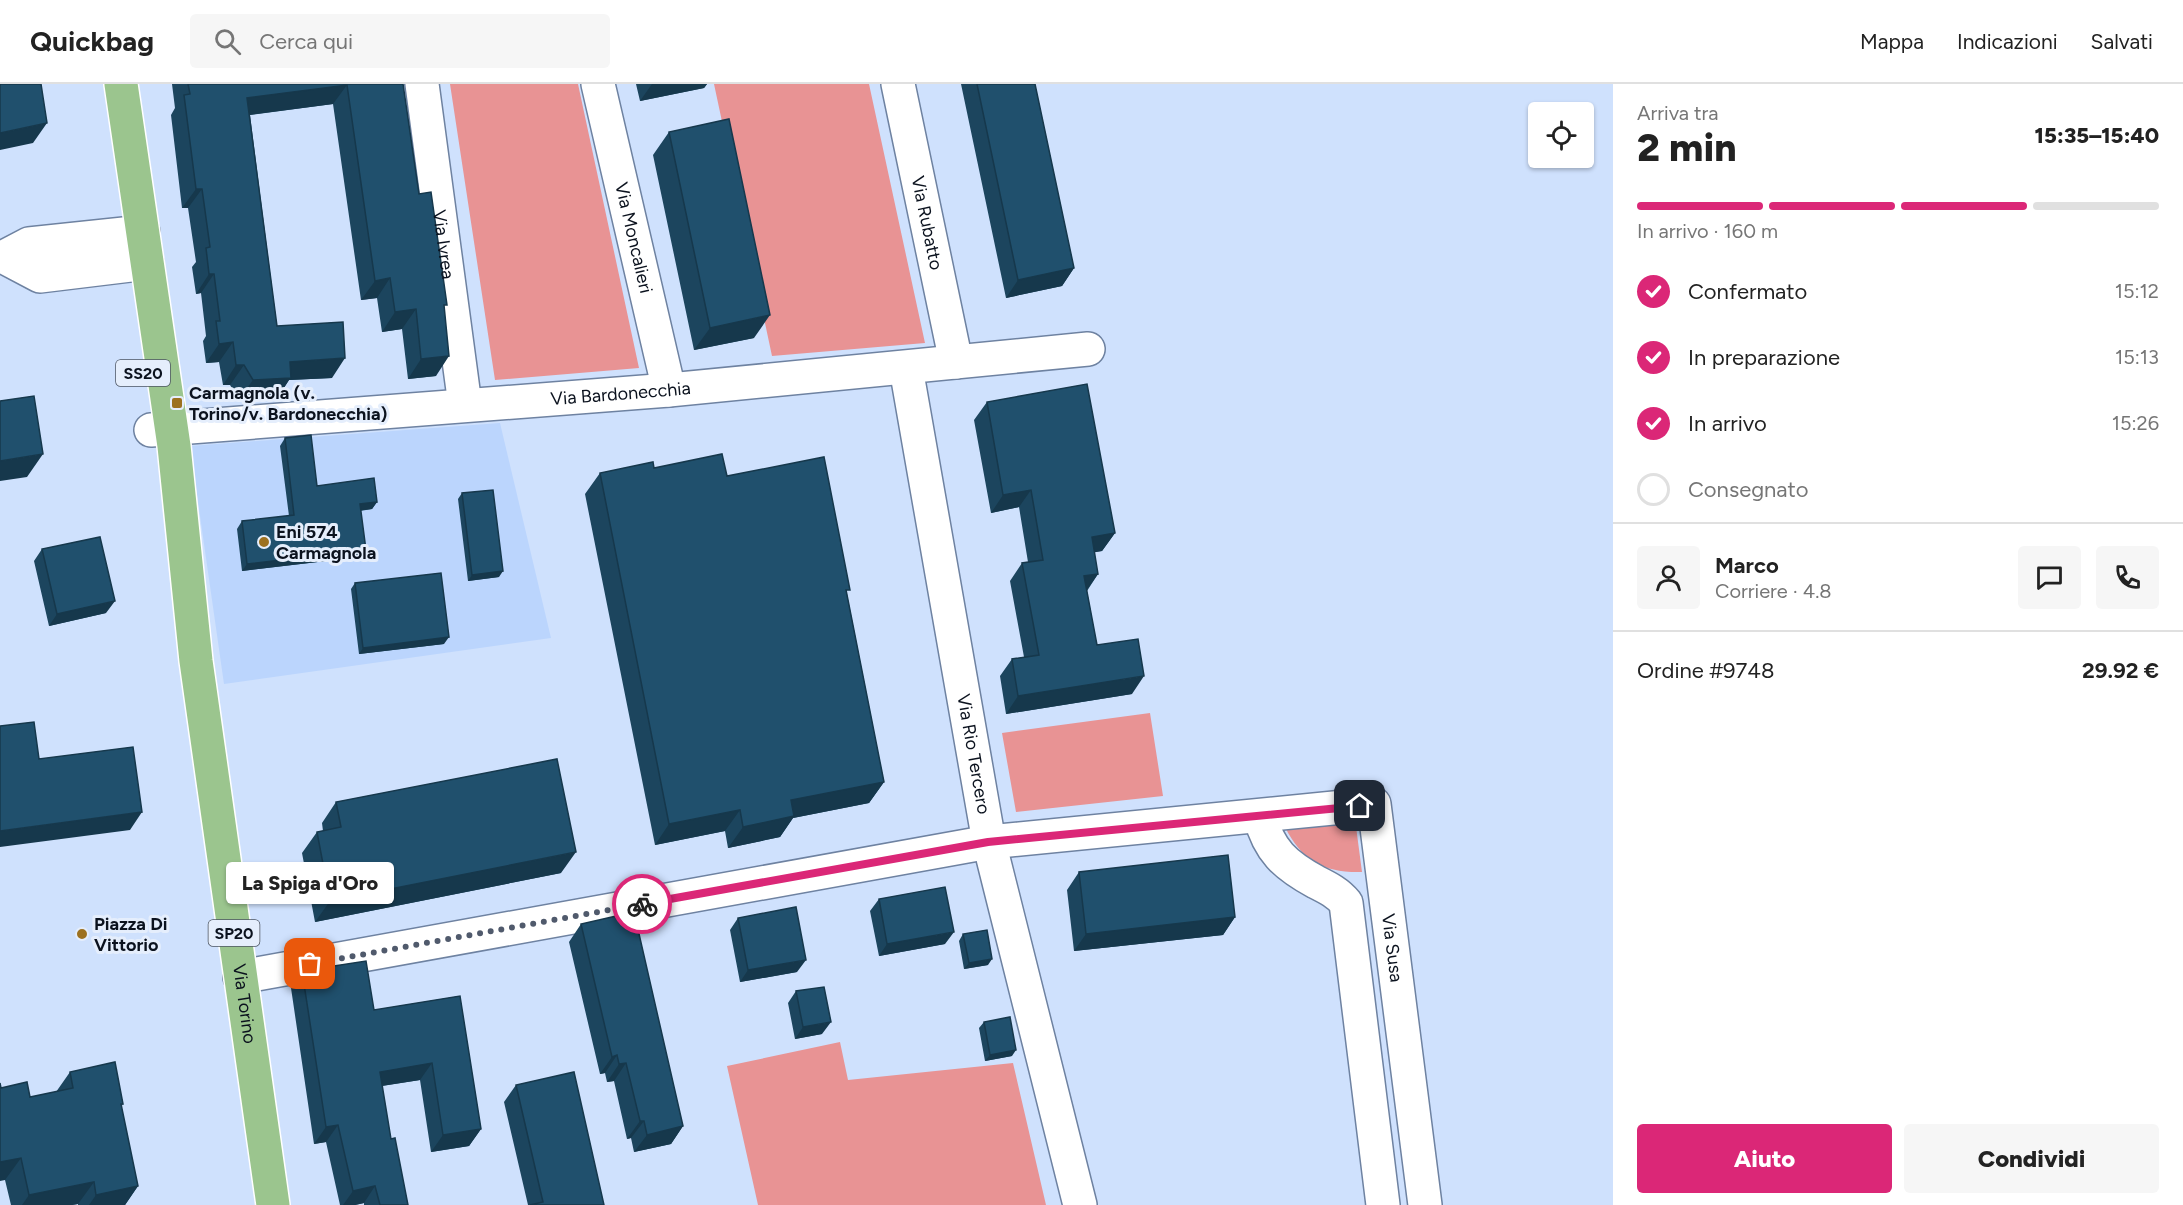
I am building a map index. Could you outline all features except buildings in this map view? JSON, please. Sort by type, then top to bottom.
[{"type":"main road","name":"SS20","points":[[102,84],[135,248],[196,661]]},
{"type":"main road","name":"SS20","points":[[121,84],[135,248]]},
{"type":"main road","name":"Via Torino","points":[[196,661],[273,1205]]},
{"type":"street","name":"Via Ivrea","points":[[422,84],[465,405]]},
{"type":"street","name":"Via Moncalieri","points":[[598,84],[669,390]]},
{"type":"street","name":"Via Rubatto","points":[[898,84],[956,362]]},
{"type":"street","points":[[2,257],[29,244],[135,248]]},
{"type":"street","name":"Via Bardonecchia","points":[[161,430],[669,390],[1088,349]]},
{"type":"street","name":"Via Rio Tercero","points":[[906,368],[988,842],[1080,1205]]},
{"type":"street","name":"Via Susa","points":[[240,977],[988,842],[1374,804],[1425,1205]]},
{"type":"street","points":[[1260,816],[1265,837],[1285,862],[1339,894],[1346,903],[1383,1205]]},
{"type":"shaded area","points":[[450,84],[578,84],[639,368],[495,380]]},
{"type":"shaded area","points":[[714,84],[869,84],[925,343],[772,356]]},
{"type":"shaded area","points":[[500,423],[551,638],[224,684],[190,446]]},
{"type":"shaded area","points":[[1150,713],[1163,796],[1016,812],[1002,733]]},
{"type":"shaded area","points":[[1355,819],[1362,872],[1336,870],[1316,863],[1299,849],[1285,827]]},
{"type":"shaded area","points":[[840,1042],[848,1080],[1013,1063],[1046,1205],[758,1205],[727,1066]]},
{"type":"way so far","points":[[310,964],[642,904]]},
{"type":"place","name":"Carmagnola (v. Torino/v. Bardonecchia)","points":[[177,403]]},
{"type":"place","name":"Eni 574 Carmagnola","points":[[264,542]]},
{"type":"place","name":"Piazza Di Vittorio","points":[[82,934]]},
{"type":"place","name":"La Spiga d'Oro","points":[[310,964]]},
{"type":"route","points":[[642,904],[988,842],[1360,806]]}]
